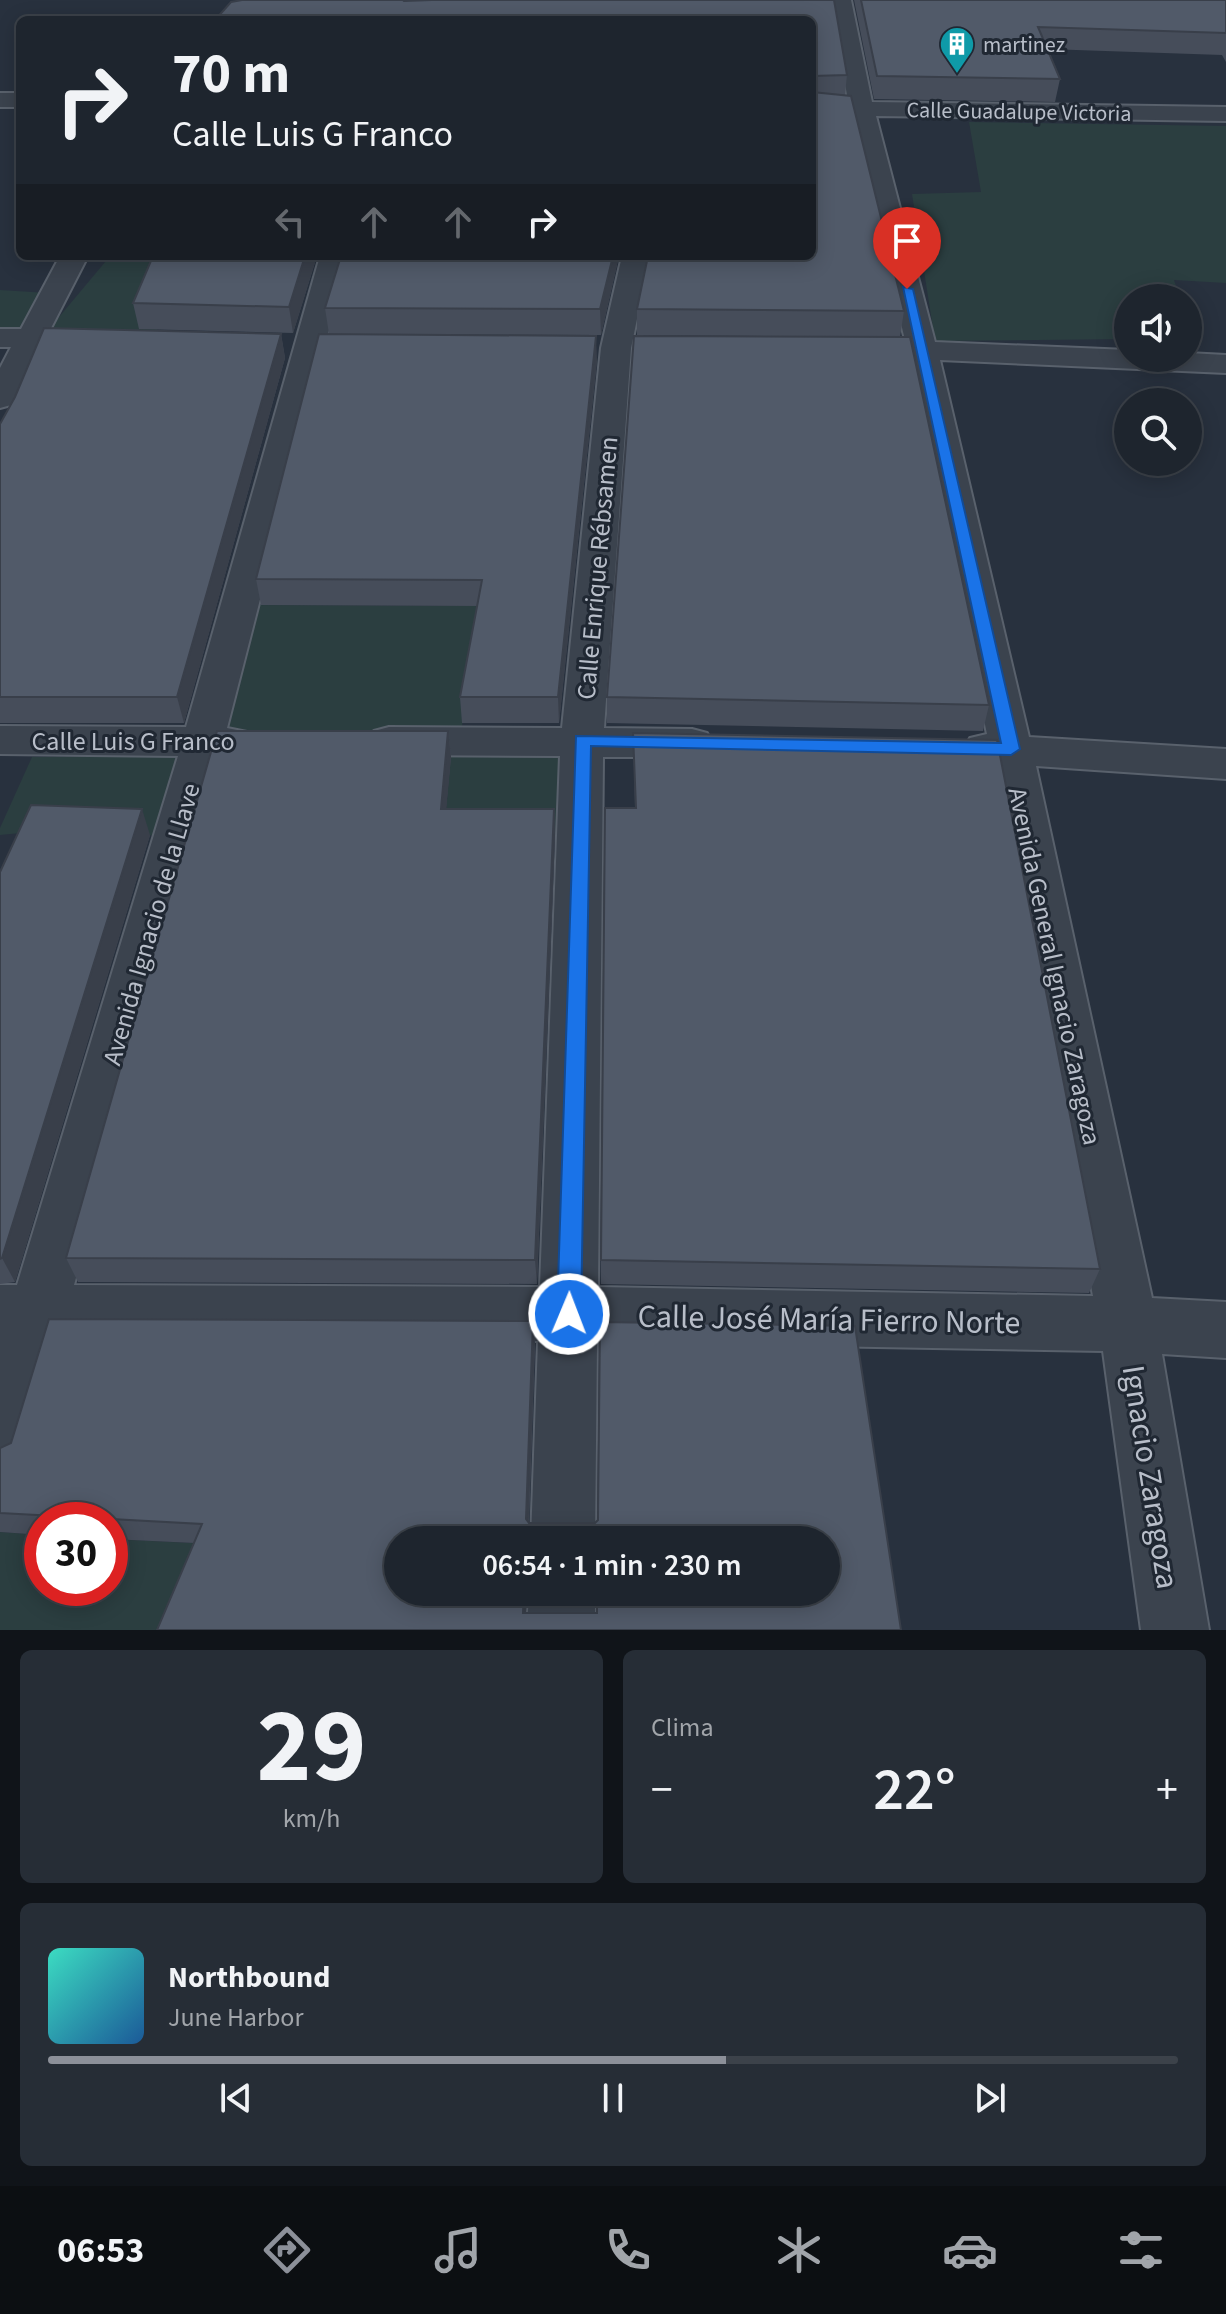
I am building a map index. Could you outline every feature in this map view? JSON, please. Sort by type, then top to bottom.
[{"type":"street","name":"Avenida General Ignacio Zaragoza","points":[[841,0],[862,110],[922,349],[1011,749],[1128,1324]]},
{"type":"street","name":"Calle Guadalupe Victoria","points":[[816,108],[1226,114]]},
{"type":"street","points":[[0,398],[14,339],[71,260]]},
{"type":"street","name":"Avenida Ignacio de la Llave","points":[[0,1442],[20,1313],[203,742],[307,346],[333,260]]},
{"type":"street","name":"Calle Enrique Rébsamen","points":[[563,1526],[582,740],[616,348],[635,260]]},
{"type":"street","points":[[14,339],[136,342]]},
{"type":"street","points":[[861,349],[922,349],[1226,364]]},
{"type":"street","name":"Calle Luis G Franco","points":[[0,740],[266,742]]},
{"type":"street","points":[[345,742],[582,740],[725,743]]},
{"type":"street","points":[[948,748],[1011,749],[1226,764]]},
{"type":"street","name":"Calle José María Fierro Norte","points":[[20,1313],[569,1314],[1128,1324],[1226,1330]]},
{"type":"street","name":"Ignacio Zaragoza","points":[[1128,1324],[1175,1630]]},
{"type":"street","points":[[561,1630],[562,1606]]},
{"type":"shaded area","points":[[969,122],[1226,126],[1226,283],[1174,280],[1175,284],[1114,284],[1114,339],[935,341],[912,194],[981,192]]},
{"type":"shaded area","points":[[106,261],[158,261],[170,306],[153,337],[44,335]]},
{"type":"shaded area","points":[[0,290],[48,293],[26,334],[0,333]]},
{"type":"shaded area","points":[[250,605],[484,606],[461,731],[217,734]]},
{"type":"shaded area","points":[[573,753],[572,835],[444,835],[451,754]]},
{"type":"shaded area","points":[[185,756],[166,836],[41,831],[0,835],[0,828],[32,757]]},
{"type":"shaded area","points":[[0,1532],[24,1534],[24,1606],[128,1606],[128,1540],[212,1544],[176,1630],[0,1630]]},
{"type":"building","points":[[834,0],[847,75],[816,76],[816,16],[219,16],[231,2]]},
{"type":"building","name":"martinez","points":[[861,0],[1226,0],[1226,33],[1038,27],[1060,79],[877,76]]},
{"type":"building","points":[[816,92],[851,96],[904,311],[637,309],[647,260],[816,260]]},
{"type":"building","points":[[151,260],[304,260],[289,307],[133,303]]},
{"type":"building","points":[[340,260],[612,260],[600,309],[325,308]]},
{"type":"building","points":[[44,328],[281,334],[177,697],[0,697],[0,424]]},
{"type":"building","points":[[319,334],[596,336],[558,697],[460,697],[482,580],[256,579]]},
{"type":"building","points":[[634,336],[910,337],[989,705],[607,697]]},
{"type":"building","points":[[217,731],[448,731],[441,809],[554,809],[535,1260],[66,1258]]},
{"type":"building","points":[[633,733],[997,740],[1100,1269],[601,1260],[605,808],[636,808]]},
{"type":"building","points":[[31,805],[142,809],[0,1259],[0,872]]},
{"type":"building","points":[[49,1319],[533,1321],[526,1519],[529,1523],[595,1523],[598,1520],[600,1322],[855,1326],[901,1630],[157,1630],[202,1524],[128,1520],[128,1502],[24,1502],[24,1514],[0,1513],[0,1448],[11,1443]]},
{"type":"place","name":"martinez","points":[[957,75]]},
{"type":"route","points":[[569,1314],[582,740],[1011,749],[907,289]]}]
